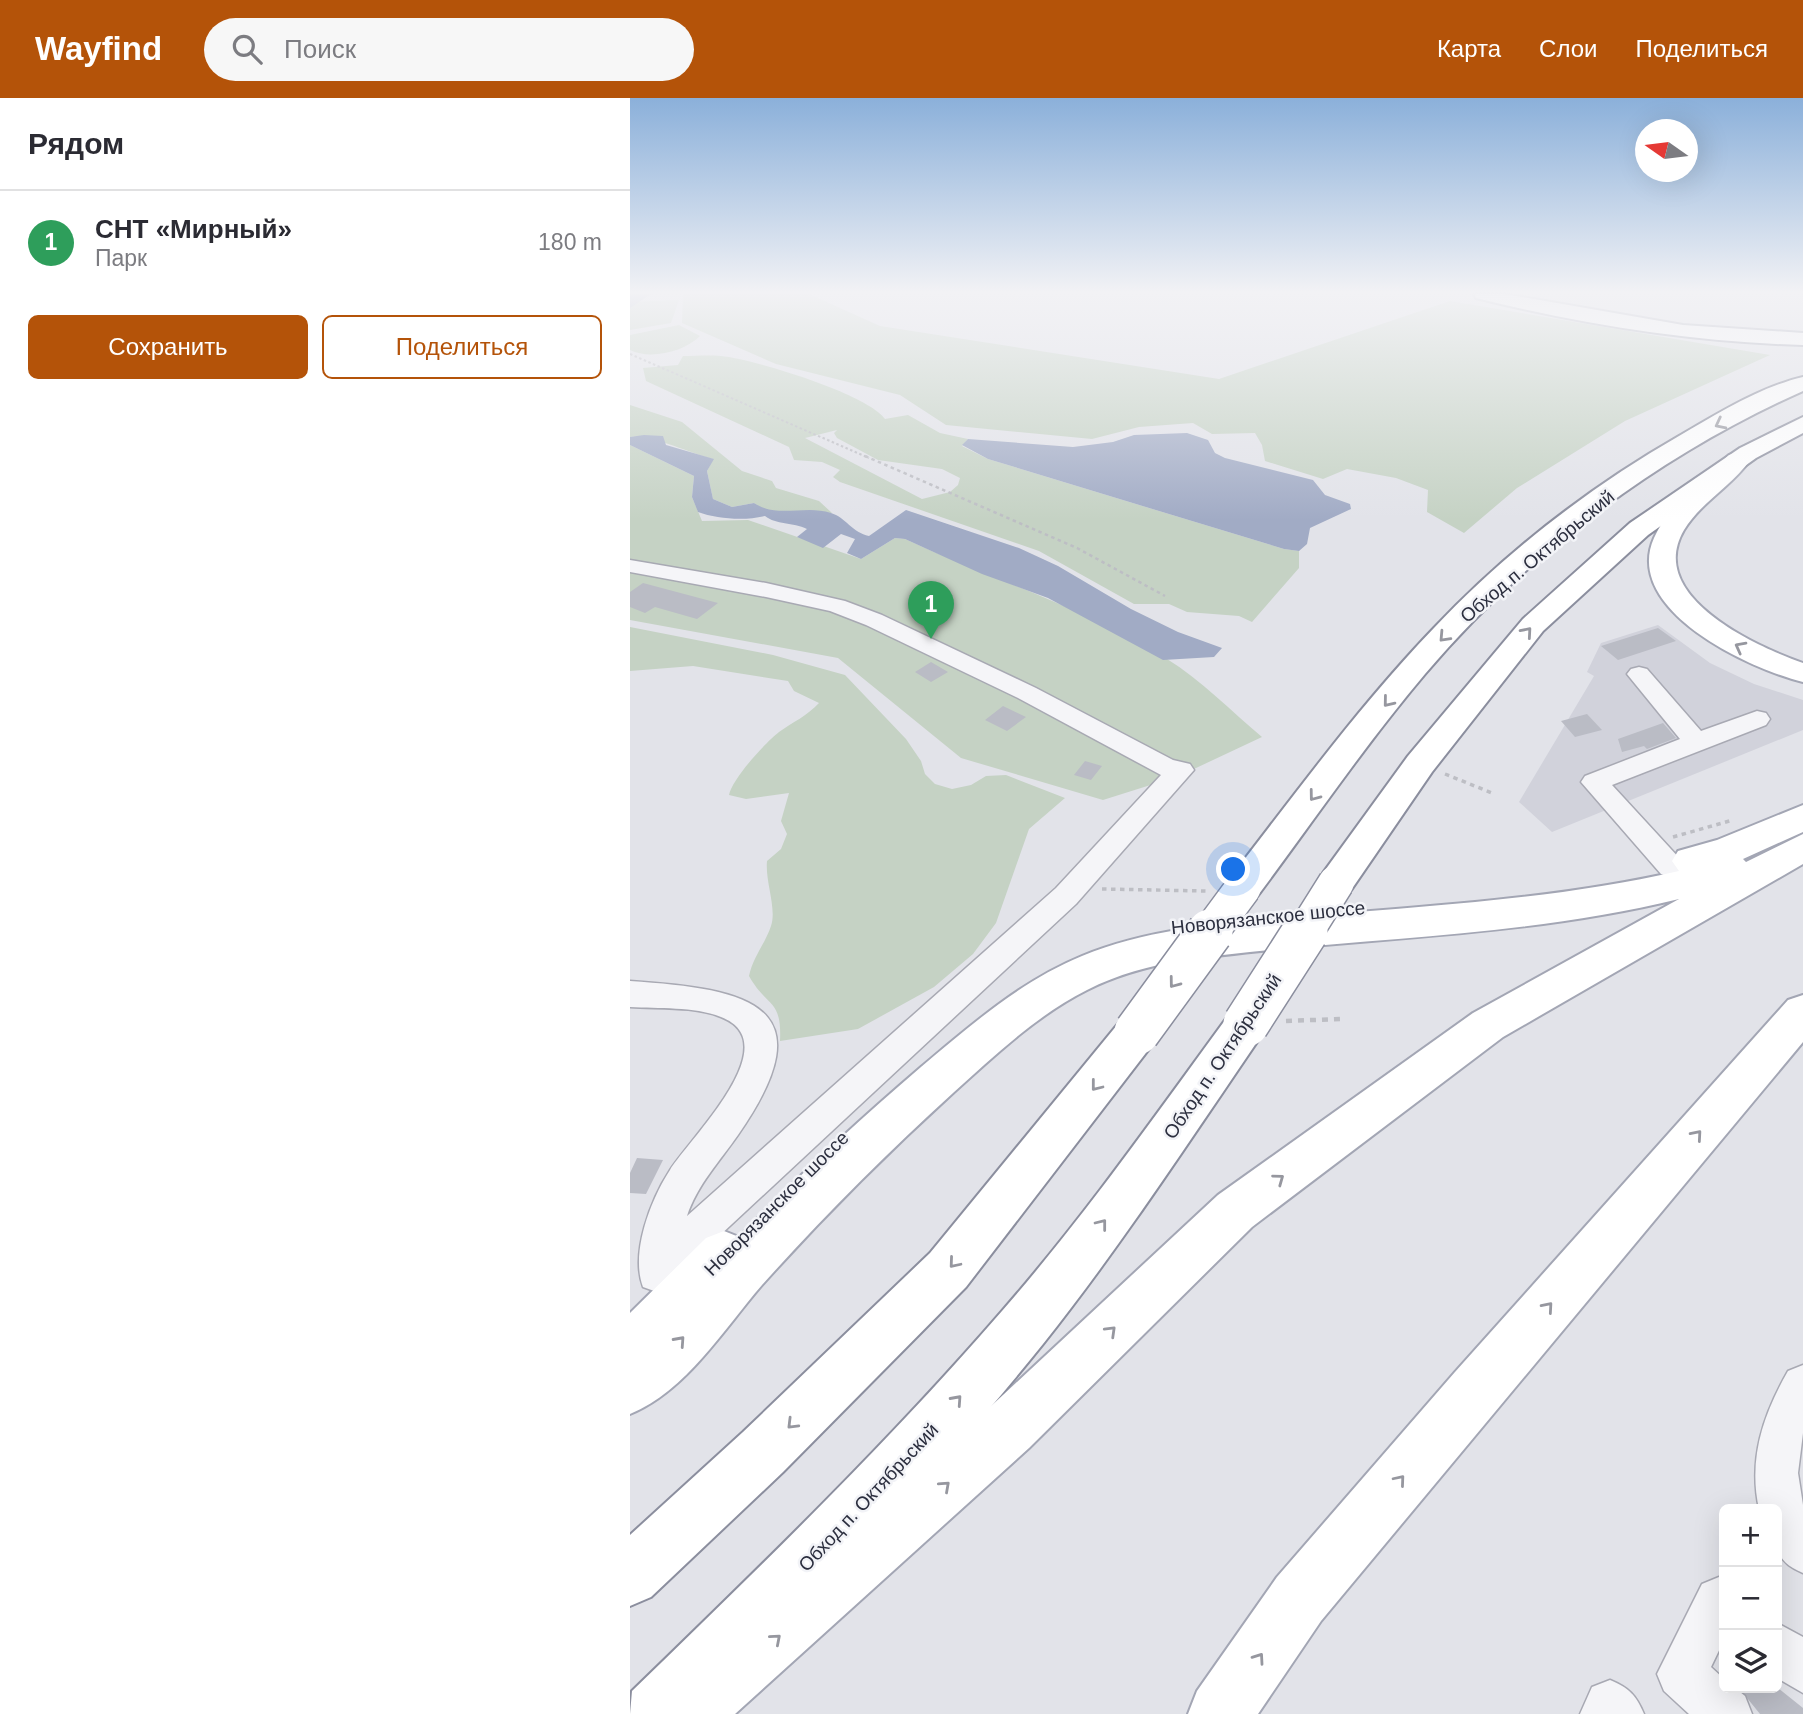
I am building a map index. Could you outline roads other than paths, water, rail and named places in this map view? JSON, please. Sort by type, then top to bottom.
[{"type":"main road","name":"Обход п. Октябрьский","points":[[630,1576],[763,1452],[948,1270],[1138,1032],[1355,742],[1420,662],[1478,600],[1593,504],[1696,436],[1803,383]]},
{"type":"main road","name":"Обход п. Октябрьский","points":[[655,1714],[849,1522],[1023,1326],[1139,1176],[1246,1024],[1336,883],[1420,764],[1533,625],[1639,529],[1738,460],[1803,424]]},
{"type":"main road","points":[[1738,460],[1680,520],[1666,540],[1662,562],[1668,583],[1684,605],[1706,626],[1771,663],[1803,673]]},
{"type":"main road","name":"Новорязанское шоссе","points":[[636,1345],[862,1116],[978,1016],[1063,961],[1119,939],[1183,924],[1393,904],[1518,896],[1619,881],[1660,855],[1729,850],[1803,817]]},
{"type":"main road","points":[[630,1387],[669,1353],[746,1266],[881,1130],[997,1028],[1071,979],[1121,958],[1187,943],[1523,914],[1589,904],[1697,881],[1803,845]]},
{"type":"main road","points":[[686,1714],[775,1639],[1009,1428],[1235,1211],[1489,1025],[1803,845]]},
{"type":"main road","points":[[1220,1714],[1299,1600],[1474,1391],[1803,1012]]},
{"type":"street","points":[[630,566],[766,590],[849,610],[1027,693],[1167,768],[1181,770],[1066,895],[657,1267]]},
{"type":"street","points":[[1639,674],[1696,742]]},
{"type":"street","points":[[1660,855],[1594,782],[1757,719]]},
{"type":"street","points":[[630,994],[724,1005],[747,1014],[759,1029],[764,1046],[744,1096],[684,1181],[671,1206],[636,1345]]},
{"type":"street","points":[[1803,1386],[1791,1405],[1777,1444],[1774,1477],[1780,1509],[1803,1550]]},
{"type":"street","points":[[1719,1601],[1681,1674],[1727,1714]]},
{"type":"street","points":[[1782,1651],[1803,1669]]},
{"type":"street","points":[[1605,1714],[1610,1705],[1619,1714]]},
{"type":"water","points":[[1187,433],[1208,440],[1215,453],[1225,458],[1313,480],[1325,495],[1350,504],[1351,509],[1310,528],[1307,544],[1299,551],[1284,549],[988,459],[962,445],[968,439],[1073,447],[1113,442],[1134,435]]},
{"type":"water","points":[[663,436],[666,445],[714,459],[707,471],[713,499],[732,507],[754,503],[773,510],[821,511],[836,515],[858,532],[869,536],[906,510],[1019,548],[1058,566],[1131,609],[1178,632],[1222,648],[1214,657],[1163,660],[1048,598],[982,574],[905,539],[895,538],[861,559],[847,553],[855,539],[841,534],[823,548],[797,537],[807,529],[774,521],[765,516],[731,519],[698,512],[692,497],[694,476],[630,445],[630,437]]},
{"type":"place","name":"СНТ «Мирный»","points":[[931,639]]}]
